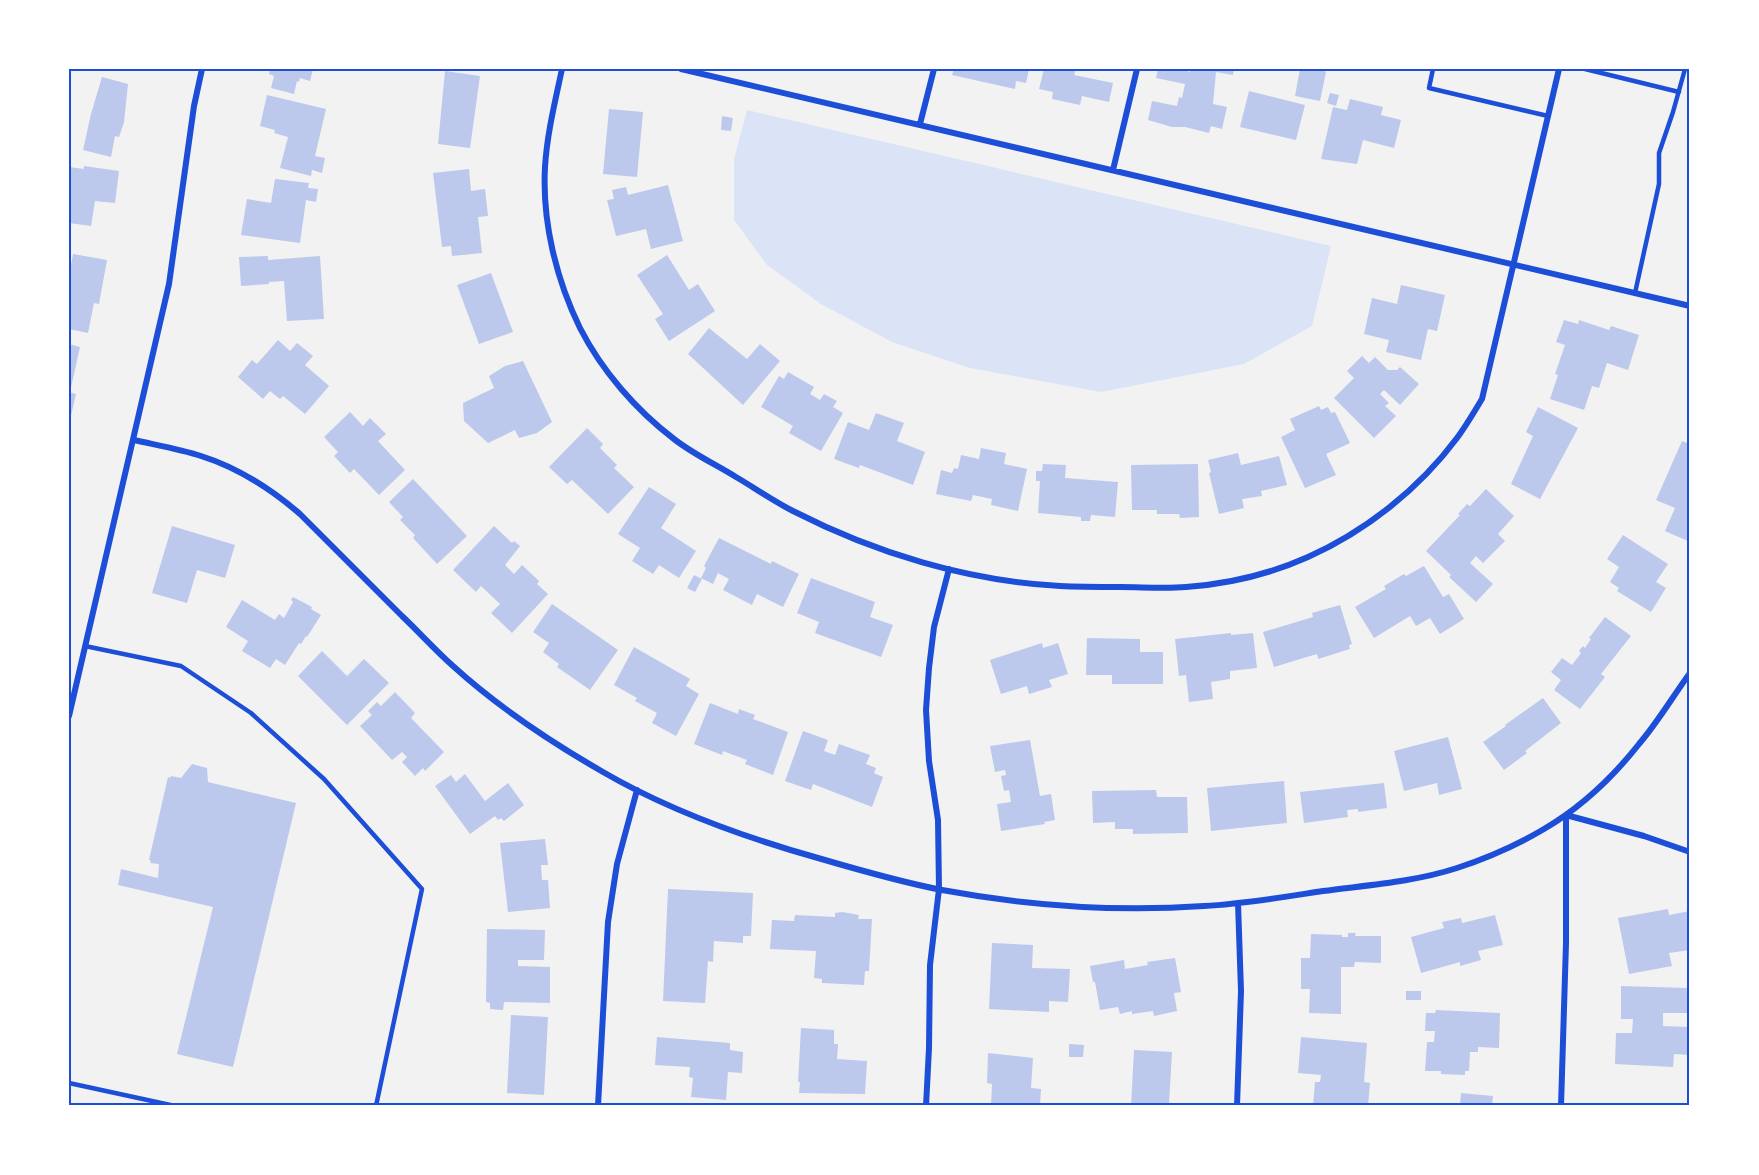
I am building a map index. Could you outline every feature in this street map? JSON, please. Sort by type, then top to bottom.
[{"type":"street","points":[[69,716],[169,284],[194,106],[202,69]]},
{"type":"street","points":[[562,69],[549,124],[544,170],[553,254],[567,297],[595,353],[622,390],[649,418],[675,440],[790,510],[844,535],[898,555],[1001,580],[1059,586],[1183,588],[1228,582],[1266,573],[1308,557],[1354,533],[1390,507],[1428,472],[1457,438],[1482,399],[1559,69]]},
{"type":"street","points":[[681,69],[1690,306]]},
{"type":"street","points":[[920,124],[934,69]]},
{"type":"street","points":[[1113,170],[1137,69]]},
{"type":"street","points":[[134,440],[201,456],[230,467],[280,497],[300,514],[453,667],[552,741],[637,790],[702,820],[760,842],[939,889],[1007,900],[1078,907],[1150,908],[1238,903],[1411,879],[1455,868],[1503,850],[1543,830],[1566,815],[1605,782],[1639,745],[1690,672]]},
{"type":"street","points":[[926,1106],[930,964],[939,889],[938,820],[928,761],[926,710],[934,627],[949,569]]},
{"type":"street","points":[[598,1106],[609,922],[617,864],[637,790]]},
{"type":"street","points":[[1566,815],[1644,836],[1690,852]]},
{"type":"street","points":[[1561,1106],[1566,943],[1566,815]]},
{"type":"street","points":[[1237,1106],[1241,991],[1238,903]]},
{"type":"lane","points":[[1433,69],[1429,88],[1548,116]]},
{"type":"lane","points":[[1585,69],[1679,92]]},
{"type":"lane","points":[[1635,292],[1659,184],[1659,153],[1685,69]]},
{"type":"lane","points":[[85,646],[181,666],[251,713],[324,779],[422,889],[376,1106]]},
{"type":"lane","points":[[69,1083],[175,1106]]},
{"type":"shaded area","points":[[747,110],[1331,246],[1312,326],[1244,364],[1101,392],[970,368],[892,342],[821,304],[767,265],[734,220],[734,159]]},
{"type":"building","points":[[270,69],[313,69],[310,81],[300,78],[299,82],[297,81],[294,94],[271,88],[274,76],[269,74]]},
{"type":"building","points":[[954,69],[1029,69],[1026,83],[1016,81],[1015,89],[952,75]]},
{"type":"building","points":[[1044,69],[1076,69],[1074,75],[1113,83],[1109,102],[1082,96],[1080,105],[1052,99],[1053,92],[1039,89]]},
{"type":"building","points":[[1158,69],[1187,69],[1190,72],[1190,69],[1234,69],[1233,75],[1216,72],[1213,104],[1227,107],[1222,129],[1211,126],[1209,133],[1185,127],[1172,127],[1148,120],[1152,101],[1177,106],[1179,97],[1182,98],[1185,84],[1156,78]]},
{"type":"building","points":[[1300,69],[1325,69],[1320,101],[1295,96]]},
{"type":"building","points":[[445,71],[480,76],[470,148],[438,144]]},
{"type":"building","points":[[102,77],[128,84],[124,122],[119,137],[115,136],[111,157],[83,150]]},
{"type":"building","points":[[1249,91],[1305,105],[1296,140],[1240,127]]},
{"type":"building","points":[[1330,93],[1339,95],[1336,106],[1327,103]]},
{"type":"building","points":[[267,95],[326,109],[315,156],[325,158],[322,173],[312,170],[311,176],[280,168],[288,137],[260,126]]},
{"type":"building","points":[[1350,99],[1383,107],[1381,115],[1401,120],[1394,148],[1363,140],[1357,164],[1321,159],[1333,107],[1347,110]]},
{"type":"building","points":[[609,109],[643,112],[637,177],[603,174]]},
{"type":"building","points":[[722,116],[733,118],[731,131],[721,130]]},
{"type":"building","points":[[84,166],[119,171],[115,203],[95,201],[91,226],[69,223],[69,167],[84,169]]},
{"type":"building","points":[[469,169],[471,191],[485,189],[488,216],[478,217],[482,253],[452,256],[451,246],[442,247],[433,173]]},
{"type":"building","points":[[275,179],[309,183],[308,188],[318,189],[316,202],[306,200],[300,243],[241,235],[247,199],[271,203]]},
{"type":"building","points":[[668,185],[683,241],[651,249],[646,229],[616,236],[607,200],[614,199],[612,190],[626,187],[628,195]]},
{"type":"building","points":[[73,254],[107,260],[99,304],[94,303],[88,333],[69,329],[69,276]]},
{"type":"building","points":[[667,255],[689,290],[698,284],[715,311],[669,341],[655,319],[663,314],[637,275]]},
{"type":"building","points":[[268,256],[268,260],[320,256],[324,319],[287,321],[284,281],[241,286],[239,257]]},
{"type":"building","points":[[491,273],[513,332],[479,344],[457,285]]},
{"type":"building","points":[[1401,285],[1445,295],[1437,331],[1428,329],[1421,360],[1386,352],[1389,340],[1364,334],[1372,298],[1397,304]]},
{"type":"building","points":[[1564,320],[1578,324],[1579,320],[1609,330],[1611,326],[1639,335],[1628,370],[1607,363],[1599,388],[1592,386],[1584,410],[1550,399],[1558,375],[1555,374],[1565,345],[1556,342]]},
{"type":"building","points":[[709,328],[747,359],[760,344],[780,361],[743,405],[688,354]]},
{"type":"building","points":[[278,340],[290,351],[297,343],[313,356],[305,365],[329,386],[305,414],[283,396],[280,399],[270,391],[263,399],[238,377],[252,360],[257,364]]},
{"type":"building","points":[[69,344],[80,347],[70,392],[69,392]]},
{"type":"building","points":[[1362,356],[1369,363],[1375,357],[1388,370],[1397,370],[1400,367],[1419,384],[1400,405],[1384,390],[1380,394],[1389,403],[1385,406],[1396,416],[1374,438],[1334,398],[1354,378],[1347,371]]},
{"type":"building","points":[[523,361],[552,422],[537,433],[519,438],[515,430],[488,443],[464,421],[463,403],[494,388],[489,376],[505,366]]},
{"type":"building","points":[[788,372],[814,387],[810,394],[820,400],[824,394],[837,401],[833,407],[843,413],[821,451],[789,433],[793,426],[761,407],[779,376],[784,379]]},
{"type":"building","points":[[69,392],[76,394],[70,420],[69,420]]},
{"type":"building","points":[[1319,406],[1321,410],[1328,407],[1331,413],[1335,412],[1350,443],[1326,454],[1336,475],[1305,488],[1281,437],[1295,430],[1290,419]]},
{"type":"building","points":[[1538,407],[1578,428],[1540,499],[1511,484],[1533,436],[1526,432]]},
{"type":"building","points":[[350,412],[363,426],[370,418],[386,434],[378,441],[405,470],[379,495],[354,469],[350,473],[334,456],[338,452],[324,437]]},
{"type":"building","points":[[876,413],[904,423],[897,441],[925,452],[913,485],[860,465],[859,468],[834,459],[848,422],[869,430]]},
{"type":"building","points":[[587,428],[603,444],[600,448],[617,465],[614,468],[634,487],[608,514],[572,480],[567,484],[549,467]]},
{"type":"building","points":[[1682,441],[1690,444],[1690,542],[1665,531],[1675,508],[1656,500]]},
{"type":"building","points":[[981,448],[1006,453],[1004,464],[1027,469],[1018,511],[991,505],[992,499],[973,495],[971,501],[936,494],[941,470],[952,473],[954,468],[958,469],[961,455],[979,459]]},
{"type":"building","points":[[1238,453],[1241,465],[1279,456],[1287,485],[1261,491],[1262,496],[1242,499],[1244,508],[1219,514],[1208,460]]},
{"type":"building","points":[[1043,464],[1066,465],[1065,478],[1118,482],[1115,517],[1091,515],[1090,521],[1081,521],[1081,517],[1038,513],[1040,481],[1036,481],[1036,471],[1042,471]]},
{"type":"building","points":[[1198,464],[1199,517],[1180,518],[1179,514],[1157,514],[1157,510],[1132,510],[1131,465]]},
{"type":"building","points":[[413,479],[467,536],[437,564],[413,538],[415,535],[400,520],[403,517],[389,502]]},
{"type":"building","points":[[649,487],[676,504],[661,528],[696,551],[679,578],[659,565],[653,574],[632,561],[640,548],[618,534]]},
{"type":"building","points":[[1486,489],[1514,516],[1498,534],[1505,541],[1483,563],[1476,556],[1470,563],[1493,584],[1476,602],[1426,551],[1460,515],[1458,514],[1467,504],[1470,506]]},
{"type":"building","points":[[172,526],[235,545],[225,578],[197,570],[187,603],[152,593]]},
{"type":"building","points":[[494,526],[512,543],[514,541],[520,546],[505,565],[514,574],[522,565],[539,581],[537,584],[548,594],[512,633],[491,613],[500,604],[481,586],[476,592],[453,570]]},
{"type":"building","points":[[1623,535],[1668,564],[1656,582],[1666,588],[1651,612],[1617,591],[1619,588],[1610,582],[1619,567],[1607,559]]},
{"type":"building","points":[[719,538],[771,564],[772,561],[799,574],[783,607],[757,594],[752,605],[723,590],[729,579],[718,573],[713,584],[701,578],[706,568],[704,566]]},
{"type":"building","points":[[1424,566],[1443,597],[1449,594],[1464,619],[1440,634],[1430,618],[1416,626],[1410,616],[1374,638],[1355,607],[1386,589],[1384,586],[1404,574],[1406,576]]},
{"type":"building","points":[[694,575],[702,579],[695,592],[687,588]]},
{"type":"building","points":[[811,578],[875,602],[870,617],[893,625],[881,657],[815,633],[819,622],[797,613]]},
{"type":"building","points":[[293,597],[312,607],[311,609],[321,615],[285,665],[276,659],[270,668],[242,651],[248,641],[226,627],[242,600],[275,620],[279,614],[284,618],[293,602],[291,600]]},
{"type":"building","points":[[552,604],[618,650],[590,690],[557,667],[559,664],[543,652],[549,643],[533,632]]},
{"type":"building","points":[[1340,605],[1352,644],[1349,645],[1350,649],[1318,659],[1317,654],[1274,667],[1263,632],[1313,617],[1312,613]]},
{"type":"building","points":[[1605,617],[1631,636],[1601,674],[1605,677],[1580,709],[1554,690],[1561,680],[1551,672],[1562,658],[1572,665],[1581,653],[1579,651],[1583,646],[1585,648],[1591,639],[1589,638]]},
{"type":"building","points":[[1231,633],[1231,635],[1253,633],[1257,668],[1230,671],[1230,679],[1211,682],[1213,699],[1189,702],[1186,675],[1179,676],[1175,639]]},
{"type":"building","points":[[1087,638],[1140,639],[1140,652],[1163,652],[1163,684],[1112,684],[1112,675],[1086,675]]},
{"type":"building","points":[[1042,643],[1043,648],[1058,643],[1068,674],[1049,680],[1052,687],[1029,694],[1027,686],[1001,694],[990,660]]},
{"type":"building","points":[[634,647],[690,679],[686,686],[699,694],[676,736],[652,723],[657,713],[635,701],[637,698],[614,685]]},
{"type":"building","points":[[322,651],[347,676],[364,659],[389,683],[347,725],[298,676]]},
{"type":"building","points":[[395,692],[415,713],[411,718],[444,752],[425,771],[423,768],[415,776],[402,762],[407,757],[402,752],[392,760],[360,726],[372,715],[368,711],[377,702],[381,706]]},
{"type":"building","points":[[1543,698],[1561,723],[1504,770],[1483,742]]},
{"type":"building","points":[[710,703],[738,714],[739,709],[755,715],[753,719],[788,732],[773,775],[745,764],[747,760],[723,751],[722,755],[694,744]]},
{"type":"building","points":[[803,731],[828,740],[824,751],[835,755],[839,744],[870,755],[866,764],[876,768],[874,773],[883,777],[872,807],[813,784],[811,790],[785,781]]},
{"type":"building","points":[[1448,737],[1462,789],[1439,795],[1437,783],[1404,791],[1394,751]]},
{"type":"building","points":[[1030,740],[1040,796],[1051,794],[1055,820],[1044,822],[1045,824],[1001,831],[997,804],[1011,802],[1009,790],[1004,791],[1001,776],[1006,775],[1005,770],[995,772],[990,746]]},
{"type":"building","points":[[192,764],[207,768],[208,782],[296,803],[233,1067],[177,1054],[213,907],[118,885],[121,869],[158,878],[159,864],[150,863],[149,860],[168,777],[181,778]]},
{"type":"building","points":[[465,774],[485,801],[508,783],[524,805],[504,821],[501,818],[498,820],[495,816],[470,834],[435,786],[451,775],[456,782]]},
{"type":"building","points":[[1284,781],[1287,823],[1211,831],[1207,788]]},
{"type":"building","points":[[1384,783],[1387,808],[1358,812],[1358,809],[1347,810],[1348,817],[1304,823],[1300,792]]},
{"type":"building","points":[[1156,790],[1157,797],[1187,797],[1188,833],[1133,834],[1133,829],[1115,829],[1115,822],[1093,823],[1092,791]]},
{"type":"building","points":[[545,839],[548,865],[541,865],[542,880],[548,880],[550,908],[508,912],[500,843]]},
{"type":"building","points":[[668,889],[753,893],[751,936],[743,936],[743,943],[714,941],[713,962],[708,961],[705,1003],[663,1001]]},
{"type":"building","points":[[1668,909],[1669,915],[1690,911],[1690,950],[1669,953],[1672,966],[1629,974],[1618,918]]},
{"type":"building","points":[[835,913],[859,915],[858,919],[872,919],[869,971],[865,971],[864,985],[822,983],[822,979],[814,978],[816,951],[770,949],[772,920],[794,921],[795,915],[835,917]]},
{"type":"building","points":[[1495,915],[1503,945],[1478,951],[1481,960],[1460,966],[1460,962],[1421,973],[1411,937],[1444,928],[1442,922],[1461,918],[1462,923]]},
{"type":"building","points":[[487,929],[545,930],[544,960],[518,960],[518,966],[550,967],[550,1003],[504,1002],[503,1010],[490,1009],[490,1003],[486,1002]]},
{"type":"building","points":[[1348,933],[1356,933],[1355,936],[1381,936],[1381,963],[1355,962],[1354,967],[1341,967],[1341,1014],[1309,1013],[1310,989],[1301,989],[1301,958],[1310,958],[1311,934],[1348,937]]},
{"type":"building","points":[[992,943],[1033,945],[1032,968],[1070,969],[1068,1002],[1049,1001],[1049,1012],[989,1009]]},
{"type":"building","points":[[1175,958],[1181,992],[1174,993],[1177,1011],[1154,1016],[1153,1011],[1132,1014],[1132,1011],[1120,1014],[1118,1007],[1100,1010],[1090,966],[1124,960],[1125,969],[1148,965],[1147,962]]},
{"type":"building","points":[[1621,986],[1688,988],[1687,1013],[1663,1013],[1663,1026],[1690,1027],[1690,1055],[1674,1054],[1673,1067],[1615,1064],[1616,1033],[1632,1033],[1633,1019],[1621,1019]]},
{"type":"building","points":[[1406,991],[1421,991],[1421,1000],[1406,1000]]},
{"type":"building","points":[[1436,1010],[1500,1013],[1499,1048],[1478,1047],[1478,1052],[1470,1052],[1469,1071],[1465,1071],[1465,1075],[1425,1071],[1427,1042],[1434,1042],[1435,1031],[1425,1031],[1426,1013],[1435,1013]]},
{"type":"building","points":[[511,1015],[548,1017],[544,1095],[507,1093]]},
{"type":"building","points":[[801,1028],[834,1030],[834,1044],[838,1044],[837,1059],[867,1061],[865,1094],[799,1093]]},
{"type":"building","points":[[657,1037],[730,1043],[730,1050],[743,1052],[742,1073],[728,1072],[726,1100],[691,1097],[693,1078],[689,1077],[690,1067],[655,1065]]},
{"type":"building","points":[[1301,1037],[1367,1043],[1364,1082],[1370,1083],[1368,1106],[1313,1106],[1315,1082],[1320,1082],[1321,1075],[1298,1073]]},
{"type":"building","points":[[1069,1044],[1084,1045],[1083,1057],[1069,1057]]},
{"type":"building","points":[[1134,1050],[1172,1052],[1169,1104],[1174,1104],[1174,1106],[1131,1106]]},
{"type":"building","points":[[988,1053],[1033,1058],[1031,1088],[1041,1089],[1040,1106],[991,1106],[992,1084],[987,1083]]},
{"type":"building","points":[[1461,1093],[1493,1096],[1492,1106],[1460,1106]]}]
